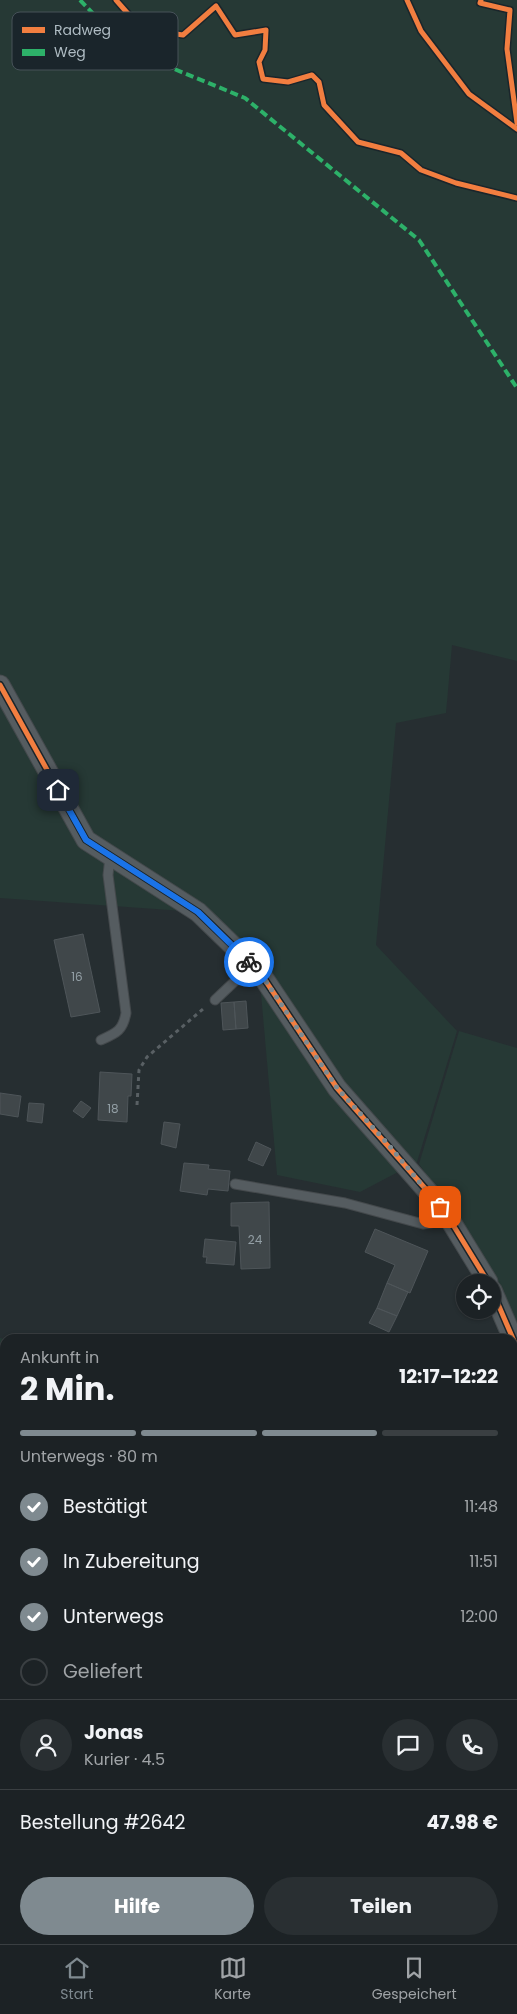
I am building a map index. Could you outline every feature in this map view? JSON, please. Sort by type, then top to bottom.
[{"type":"street","points":[[0,685],[86,840],[198,912],[259,971],[337,1088],[387,1143],[450,1220],[483,1274]]},
{"type":"street","points":[[501,1311],[511,1334]]},
{"type":"lane","points":[[101,1040],[119,1032],[124,1024],[126,1013],[108,875],[110,857]]},
{"type":"lane","points":[[215,1000],[252,965]]},
{"type":"lane","points":[[235,1184],[345,1203],[423,1224],[450,1220]]},
{"type":"path","points":[[137,1105],[139,1070],[147,1057],[196,1016]]},
{"type":"green space","points":[[0,0],[517,0],[517,661],[452,645],[446,713],[396,723],[376,945],[457,1031],[417,1162],[360,1192],[277,1175],[259,971],[198,912],[0,898]]},
{"type":"green space","points":[[459,1031],[517,1048],[517,1327],[501,1295],[501,1274],[490,1274],[477,1248],[419,1164]]},
{"type":"building","points":[[83,934],[100,1012],[71,1017],[54,940]]},
{"type":"building","points":[[246,1001],[248,1028],[236,1029],[234,1002]]},
{"type":"building","points":[[234,1002],[236,1029],[223,1030],[221,1003]]},
{"type":"building","points":[[100,1072],[132,1074],[131,1096],[128,1096],[127,1122],[98,1120]]},
{"type":"building","points":[[0,1093],[21,1096],[18,1117],[0,1114]]},
{"type":"building","points":[[81,1101],[91,1108],[83,1118],[73,1111]]},
{"type":"building","points":[[29,1103],[44,1104],[42,1123],[27,1121]]},
{"type":"building","points":[[164,1122],[180,1124],[176,1148],[161,1144]]},
{"type":"building","points":[[256,1142],[271,1149],[263,1166],[248,1160]]},
{"type":"building","points":[[184,1163],[209,1165],[208,1169],[230,1171],[228,1191],[208,1189],[207,1195],[180,1191]]},
{"type":"building","points":[[269,1202],[270,1268],[241,1269],[239,1226],[231,1226],[231,1203]]},
{"type":"building","points":[[375,1229],[428,1251],[410,1293],[387,1283],[395,1265],[365,1252]]},
{"type":"building","points":[[205,1239],[236,1242],[234,1265],[206,1263],[207,1257],[203,1257]]},
{"type":"building","points":[[387,1283],[408,1292],[397,1316],[377,1308]]},
{"type":"building","points":[[377,1308],[397,1316],[389,1332],[369,1323]]},
{"type":"marked path","points":[[80,0],[92,12]]},
{"type":"marked path","points":[[177,70],[245,98],[419,240],[517,388]]},
{"type":"cycle path","points":[[116,0],[126,12]]},
{"type":"cycle path","points":[[407,0],[421,31],[469,94],[517,129]]},
{"type":"cycle path","points":[[481,0],[480,3],[510,10],[507,49],[517,123]]},
{"type":"cycle path","points":[[178,34],[183,35],[216,6],[235,35],[266,30],[265,50],[259,62],[263,79],[288,82],[312,75],[319,82],[324,105],[358,142],[401,153],[421,170],[456,183],[517,198]]},
{"type":"cycle path","points":[[0,685],[86,840],[198,912],[259,971],[337,1088],[430,1194],[450,1220],[483,1274]]},
{"type":"cycle path","points":[[501,1311],[511,1334]]},
{"type":"way so far","points":[[249,962],[259,971],[337,1088],[387,1143],[440,1207]]},
{"type":"route","points":[[58,790],[86,840],[198,912],[249,962]]}]
